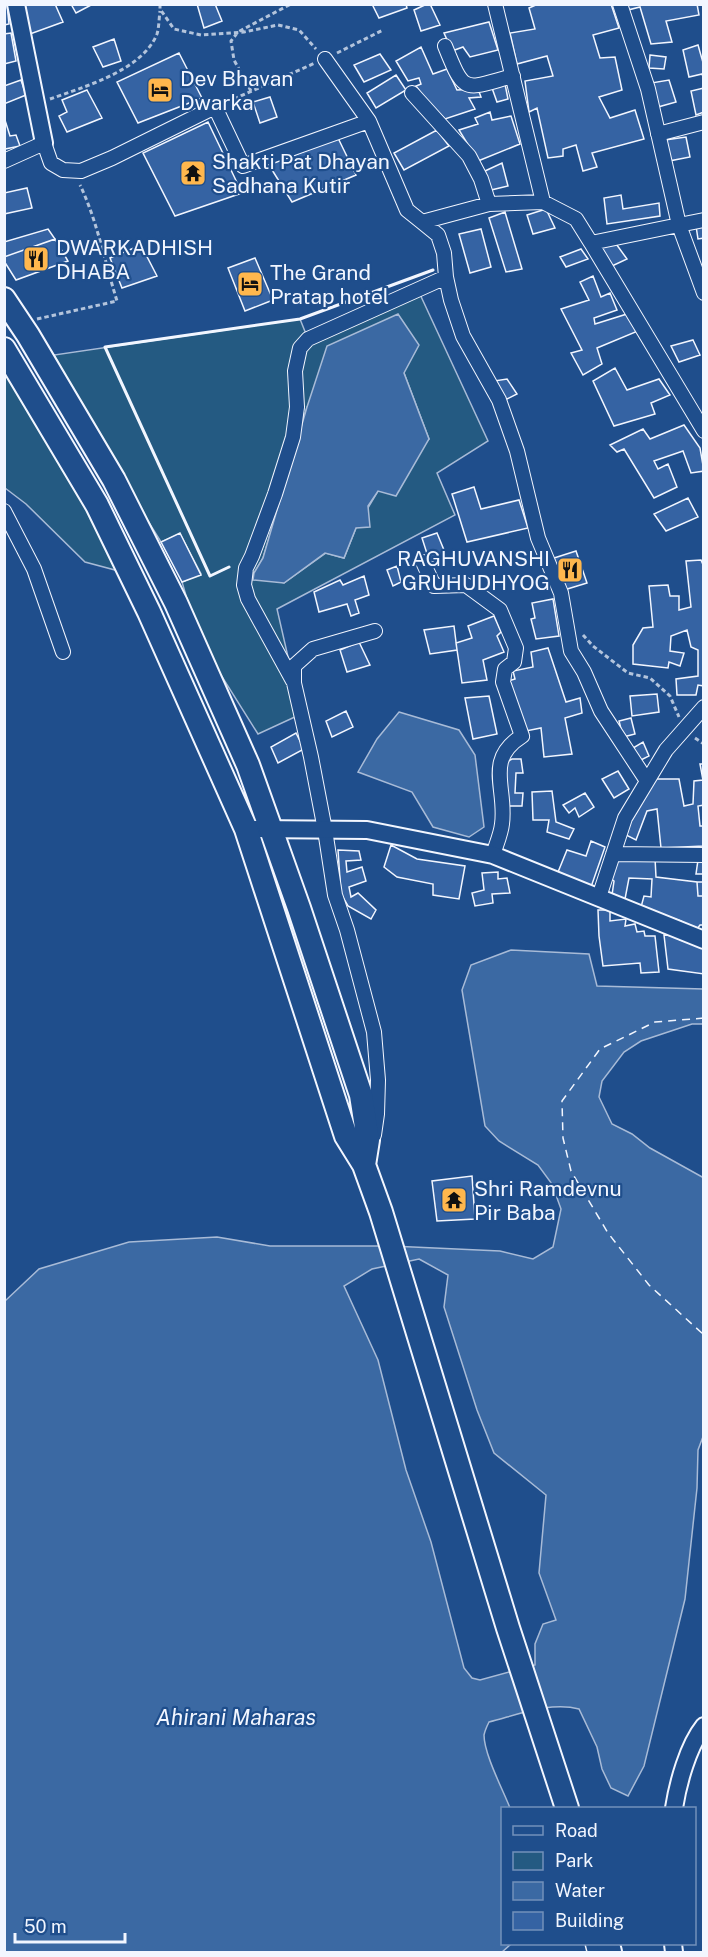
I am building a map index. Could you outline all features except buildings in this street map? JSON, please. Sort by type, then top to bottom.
[{"type":"highway","points":[[4,299],[114,480],[176,603],[248,765],[361,1095],[369,1140],[364,1165]]},
{"type":"highway","points":[[4,349],[97,506],[149,612],[246,829],[346,1137],[364,1165],[381,1212],[508,1628],[566,1807]]},
{"type":"street","points":[[16,4],[44,143],[51,163],[63,170],[81,171],[112,159],[215,107],[243,166],[369,120]]},
{"type":"street","points":[[495,4],[543,202]]},
{"type":"street","points":[[620,4],[648,89],[679,225],[704,293]]},
{"type":"street","points":[[445,46],[462,82],[468,86],[513,76]]},
{"type":"street","points":[[325,59],[369,120],[407,210],[438,236],[444,253],[451,300],[463,336],[499,400],[517,451],[538,538],[561,593],[571,651],[584,672],[601,711],[647,781]]},
{"type":"street","points":[[412,93],[469,156],[481,179],[489,204]]},
{"type":"street","points":[[658,134],[704,122]]},
{"type":"street","points":[[4,161],[44,143]]},
{"type":"street","points":[[422,222],[489,204],[543,202],[576,219],[704,431]]},
{"type":"street","points":[[591,243],[704,220]]},
{"type":"street","points":[[294,683],[248,599],[244,585],[246,568],[272,503],[293,437],[297,407],[295,370],[300,348],[308,339],[446,277]]},
{"type":"street","points":[[4,511],[34,569],[63,652]]},
{"type":"street","points":[[423,562],[434,586],[466,585],[500,610],[516,648],[514,662],[505,669],[503,682],[522,736],[512,742],[499,762],[502,824],[494,855]]},
{"type":"street","points":[[364,1165],[372,1143],[377,1114],[378,1080],[374,1032],[347,930],[335,895],[311,757],[294,683],[294,666],[312,649],[375,631]]},
{"type":"street","points":[[599,897],[625,818],[666,750],[704,707]]},
{"type":"street","points":[[246,829],[367,830],[494,855],[704,940]]},
{"type":"street","points":[[614,854],[704,855]]},
{"type":"street","points":[[674,1807],[695,1738],[704,1726]]},
{"type":"path","points":[[251,91],[234,60],[231,41],[238,32],[291,4]]},
{"type":"path","points":[[36,104],[118,73],[142,55],[157,34],[160,7]]},
{"type":"path","points":[[160,7],[174,28],[201,34],[238,32],[278,26],[299,30],[325,59]]},
{"type":"path","points":[[215,107],[325,59],[383,30]]},
{"type":"path","points":[[20,323],[117,301],[90,207],[79,184],[63,170]]},
{"type":"path","points":[[565,616],[593,646],[628,673],[650,678],[670,696],[684,729],[704,744]]},
{"type":"green space","points":[[418,290],[488,441],[437,473],[455,515],[277,609],[294,683],[297,716],[258,734],[199,640],[182,582],[201,574],[180,534],[161,542],[112,463],[54,355],[300,319],[308,339]],"holes":[[[293,373],[299,434],[307,407],[404,373],[429,439],[378,491],[356,528],[344,558],[326,553],[284,583],[254,573],[263,558],[281,498],[276,490],[288,432]]]},
{"type":"green space","points":[[4,349],[130,574],[85,562],[26,504],[5,488]]},
{"type":"water","points":[[398,314],[419,345],[404,373],[429,439],[396,496],[378,491],[368,506],[370,527],[356,528],[344,558],[325,553],[284,583],[253,580],[254,573],[263,558],[327,346]]},
{"type":"water","points":[[399,712],[459,730],[475,755],[484,827],[469,837],[433,827],[412,792],[358,772],[377,739]]},
{"type":"water","name":"Ahirani Maharas","points":[[511,950],[589,954],[597,986],[703,989],[703,1024],[692,1024],[641,1041],[624,1052],[602,1081],[599,1097],[612,1124],[704,1178],[704,1434],[698,1450],[697,1488],[685,1599],[644,1766],[628,1796],[611,1788],[602,1769],[597,1747],[579,1709],[546,1708],[489,1722],[484,1735],[485,1743],[490,1762],[510,1807],[501,1807],[501,1945],[510,1945],[502,1952],[5,1952],[5,1301],[39,1269],[129,1242],[217,1237],[270,1246],[391,1246],[500,1251],[533,1259],[553,1247],[561,1209],[552,1184],[538,1165],[499,1141],[485,1126],[462,990],[471,965]],"holes":[[[419,1259],[448,1275],[444,1307],[477,1410],[494,1453],[546,1495],[539,1573],[556,1620],[543,1624],[535,1644],[535,1665],[480,1680],[472,1678],[464,1668],[431,1542],[406,1470],[378,1360],[344,1286],[372,1269]]]},
{"type":"ferry route","points":[[704,1018],[655,1022],[600,1049],[562,1101],[563,1138],[571,1171],[608,1233],[649,1285],[704,1335]]},
{"type":"wall","points":[[229,567],[210,576],[105,347],[300,319],[433,270]]},
{"type":"place","name":"Dev Bhavan Dwarka","points":[[160,90]]},
{"type":"place","name":"Shakti Pat Dhayan Sadhana Kutir","points":[[193,173]]},
{"type":"place","name":"DWARKADHISH DHABA","points":[[36,259]]},
{"type":"place","name":"The Grand Pratap hotel","points":[[250,284]]},
{"type":"place","name":"RAGHUVANSHI GRUHUDHYOG","points":[[570,570]]},
{"type":"place","name":"Shri Ramdevnu Pir Baba","points":[[454,1200]]}]
